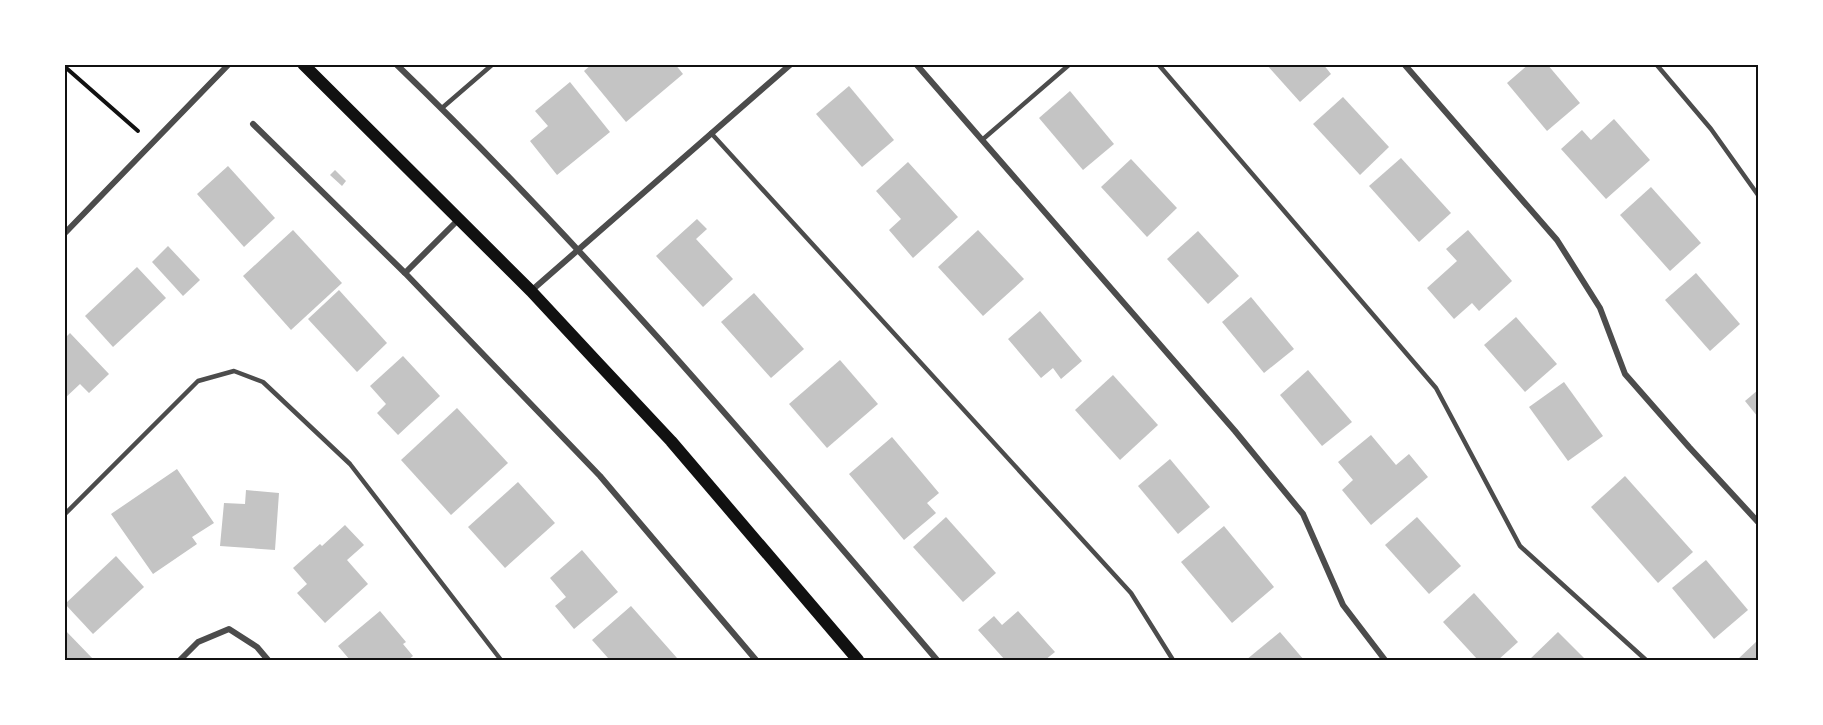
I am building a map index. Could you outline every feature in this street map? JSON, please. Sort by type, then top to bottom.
[{"type":"main road","points":[[303,64],[531,291],[671,441],[858,660]]},
{"type":"street","points":[[64,234],[229,64]]},
{"type":"street","points":[[396,64],[442,108],[579,250],[728,414],[937,660]]},
{"type":"street","points":[[531,291],[791,64]]},
{"type":"street","points":[[916,64],[1235,431],[1303,514],[1343,605],[1385,660]]},
{"type":"street","points":[[1404,64],[1557,240],[1600,308],[1626,374],[1758,522]]},
{"type":"street","points":[[253,124],[405,273],[600,476],[756,660]]},
{"type":"street","points":[[405,273],[458,220]]},
{"type":"street","points":[[180,660],[198,642],[229,628],[257,647],[268,660]]},
{"type":"lane","points":[[442,108],[492,64]]},
{"type":"lane","points":[[982,140],[1070,64]]},
{"type":"lane","points":[[1158,64],[1436,387],[1520,546],[1646,660]]},
{"type":"lane","points":[[1656,64],[1711,129],[1758,195]]},
{"type":"lane","points":[[711,133],[1131,593],[1173,660]]},
{"type":"lane","points":[[64,515],[198,381],[234,370],[263,382],[350,464],[501,660]]},
{"type":"path","points":[[64,66],[152,143]]},
{"type":"building","points":[[592,64],[675,64],[683,74],[626,122],[584,71]]},
{"type":"building","points":[[1266,64],[1323,64],[1331,74],[1300,102]]},
{"type":"building","points":[[1529,64],[1547,64],[1580,103],[1547,131],[1507,83]]},
{"type":"building","points":[[570,82],[610,132],[557,175],[530,141],[548,126],[535,111]]},
{"type":"building","points":[[849,86],[894,140],[862,167],[816,114]]},
{"type":"building","points":[[1070,91],[1114,144],[1083,170],[1039,118]]},
{"type":"building","points":[[1343,97],[1389,147],[1360,175],[1313,124]]},
{"type":"building","points":[[1614,119],[1650,160],[1606,199],[1561,149],[1582,130],[1591,140]]},
{"type":"building","points":[[1401,158],[1451,213],[1419,242],[1369,186]]},
{"type":"building","points":[[1131,159],[1177,208],[1147,237],[1101,187]]},
{"type":"building","points":[[908,162],[958,217],[913,258],[889,230],[901,219],[876,191]]},
{"type":"building","points":[[228,166],[275,218],[244,247],[197,194]]},
{"type":"building","points":[[335,170],[346,181],[342,186],[330,175]]},
{"type":"building","points":[[1651,187],[1701,243],[1670,271],[1620,215]]},
{"type":"building","points":[[697,219],[707,229],[696,239],[733,279],[703,307],[656,256]]},
{"type":"building","points":[[293,230],[342,283],[291,330],[243,276]]},
{"type":"building","points":[[978,230],[1024,279],[983,316],[938,267]]},
{"type":"building","points":[[1468,230],[1512,281],[1479,311],[1472,303],[1454,319],[1427,288],[1457,261],[1446,249]]},
{"type":"building","points":[[1198,231],[1239,276],[1208,304],[1167,259]]},
{"type":"building","points":[[168,246],[200,280],[183,296],[152,262]]},
{"type":"building","points":[[137,267],[166,298],[113,347],[85,316]]},
{"type":"building","points":[[1696,273],[1740,324],[1710,351],[1665,300]]},
{"type":"building","points":[[339,290],[387,343],[357,372],[308,319]]},
{"type":"building","points":[[754,293],[804,349],[771,378],[721,322]]},
{"type":"building","points":[[1251,297],[1294,349],[1264,373],[1222,322]]},
{"type":"building","points":[[1040,311],[1082,361],[1061,379],[1053,368],[1041,378],[1008,339]]},
{"type":"building","points":[[1516,317],[1557,364],[1525,392],[1484,345]]},
{"type":"building","points":[[70,333],[109,374],[89,393],[80,384],[64,399],[64,339]]},
{"type":"building","points":[[403,356],[440,396],[398,435],[377,413],[386,404],[370,386]]},
{"type":"building","points":[[840,360],[878,404],[827,448],[789,404]]},
{"type":"building","points":[[1308,370],[1352,422],[1322,446],[1280,395]]},
{"type":"building","points":[[1113,375],[1158,425],[1120,460],[1075,410]]},
{"type":"building","points":[[1564,382],[1603,436],[1568,461],[1529,407]]},
{"type":"building","points":[[1758,390],[1758,417],[1745,401]]},
{"type":"building","points":[[457,408],[508,463],[451,515],[401,460]]},
{"type":"building","points":[[1371,435],[1396,465],[1409,454],[1428,477],[1371,525],[1342,490],[1353,480],[1338,462]]},
{"type":"building","points":[[892,437],[939,493],[927,503],[936,513],[904,540],[849,474]]},
{"type":"building","points":[[1170,459],[1210,507],[1178,534],[1138,486]]},
{"type":"building","points":[[177,469],[214,523],[192,537],[197,544],[153,574],[111,514]]},
{"type":"building","points":[[1625,476],[1693,552],[1658,583],[1591,507]]},
{"type":"building","points":[[518,482],[555,523],[505,568],[468,527]]},
{"type":"building","points":[[246,490],[279,493],[275,550],[220,546],[224,503],[245,504]]},
{"type":"building","points":[[946,517],[996,573],[963,602],[913,547]]},
{"type":"building","points":[[1417,517],[1461,566],[1429,594],[1385,545]]},
{"type":"building","points":[[345,525],[364,545],[347,560],[368,584],[325,623],[297,593],[307,584],[293,568]]},
{"type":"building","points":[[1224,526],[1274,587],[1232,623],[1181,562]]},
{"type":"building","points":[[582,550],[618,592],[574,629],[555,606],[566,597],[550,578]]},
{"type":"building","points":[[116,556],[144,587],[93,634],[65,604]]},
{"type":"building","points":[[1706,560],[1748,610],[1714,639],[1672,588]]},
{"type":"building","points":[[1474,593],[1518,642],[1498,660],[1478,660],[1443,622]]},
{"type":"building","points":[[631,606],[677,658],[674,660],[605,660],[608,658],[592,640]]},
{"type":"building","points":[[380,611],[406,642],[403,644],[413,656],[408,660],[350,660],[338,646]]},
{"type":"building","points":[[1018,611],[1055,652],[1045,660],[1005,660],[978,630],[994,616],[1002,625]]},
{"type":"building","points":[[64,629],[94,660],[64,660]]},
{"type":"building","points":[[1280,632],[1304,660],[1246,660]]},
{"type":"building","points":[[1558,632],[1586,660],[1529,660]]},
{"type":"building","points":[[1758,640],[1758,660],[1737,660]]}]
